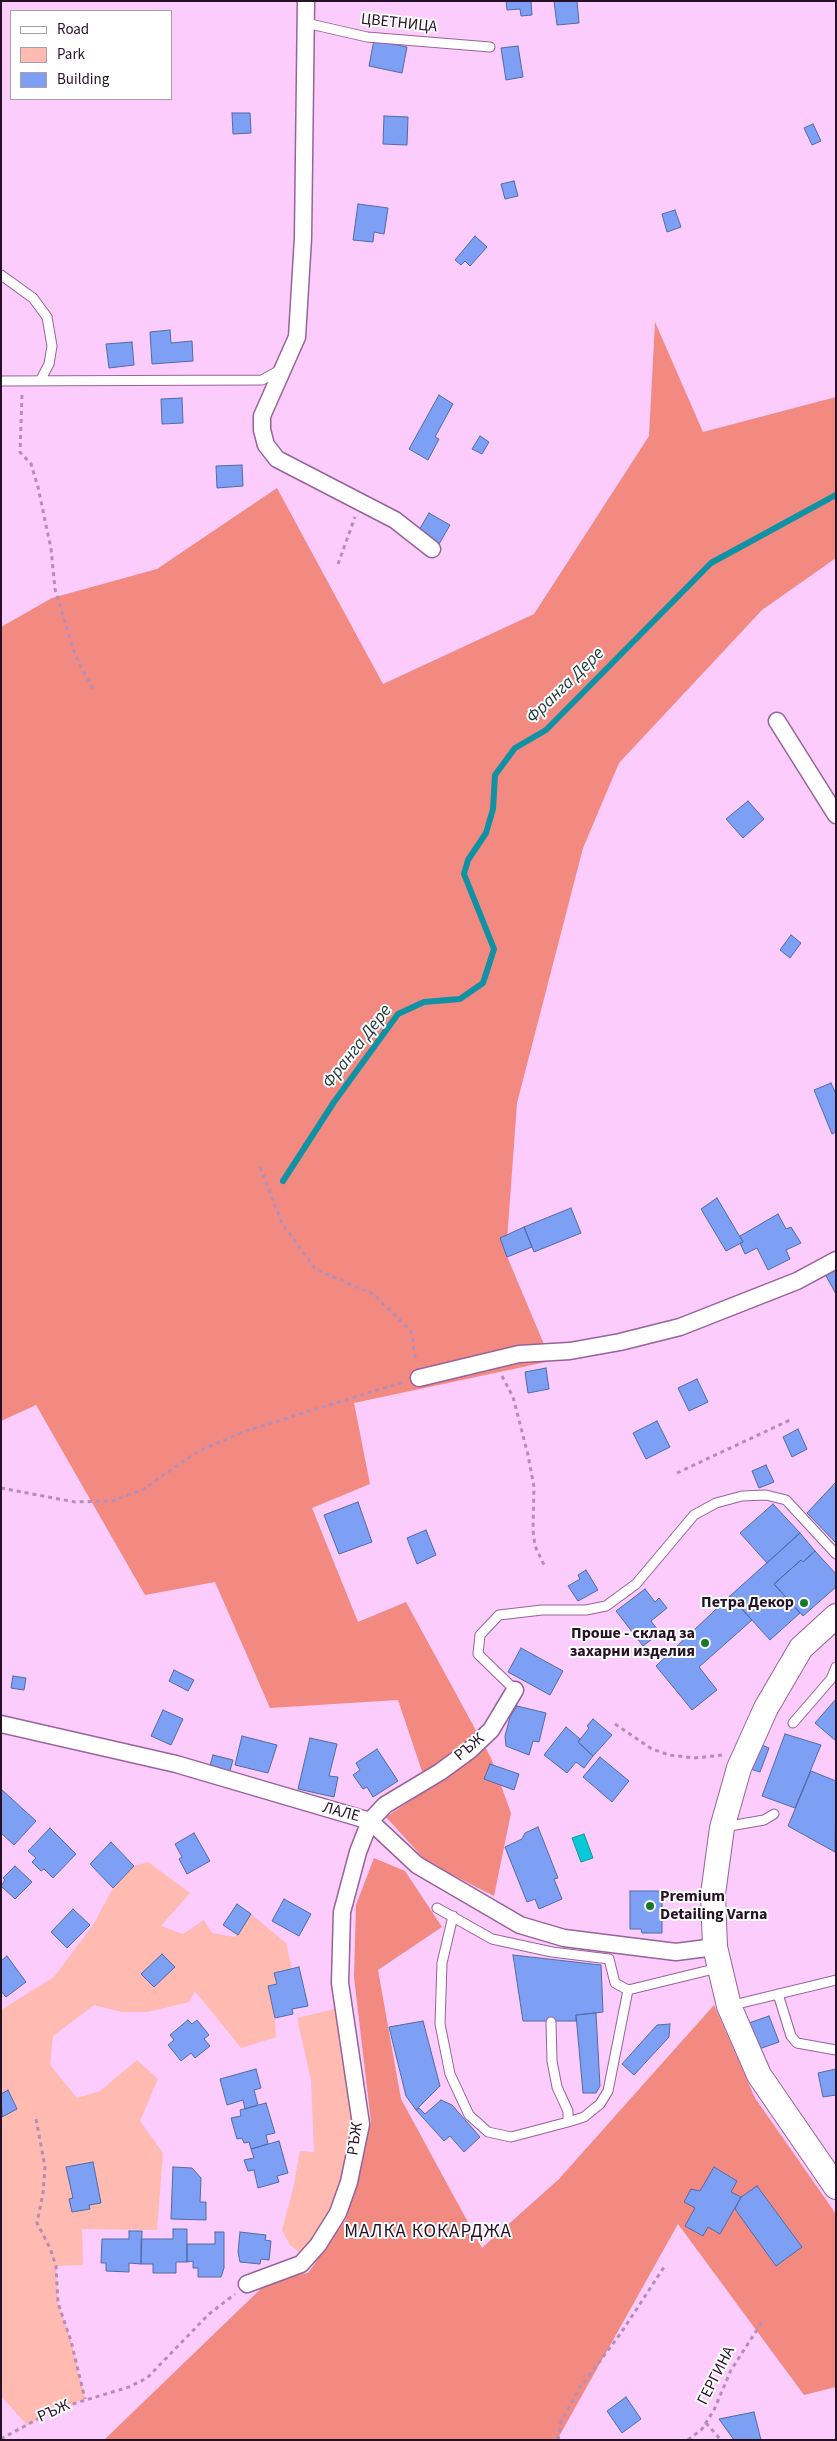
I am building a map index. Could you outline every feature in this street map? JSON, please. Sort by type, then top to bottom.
[{"type":"street","points":[[306,1],[300,299],[297,336],[262,416],[266,445],[277,459],[395,520],[432,549]]},
{"type":"street","points":[[778,721],[836,816]]},
{"type":"street","points":[[419,1378],[520,1354],[570,1351],[620,1342],[680,1327],[797,1281],[836,1260]]},
{"type":"street","points":[[836,1617],[801,1648],[766,1708],[746,1753],[722,1828],[712,1894],[717,1958],[729,2006],[759,2074],[836,2187]]},
{"type":"street","name":"РЪЖ","points":[[247,2284],[302,2264],[318,2245],[338,2213],[350,2182],[361,2124],[340,1983],[342,1912],[358,1852],[370,1821],[385,1805],[440,1772],[470,1750],[491,1730],[515,1690]]},
{"type":"street","name":"ЛАЛЕ","points":[[1,1724],[176,1764],[370,1821],[417,1865],[520,1926],[564,1938],[717,1958]]},
{"type":"lane","name":"ЦВЕТНИЦА","points":[[306,22],[367,36],[490,47]]},
{"type":"lane","points":[[1,275],[33,298],[47,317],[52,346],[49,364],[40,381]]},
{"type":"lane","points":[[1,381],[262,380],[283,369]]},
{"type":"lane","points":[[515,1690],[478,1654],[480,1635],[499,1615],[542,1610],[586,1610],[606,1606],[636,1584],[694,1515],[716,1503],[742,1496],[766,1494],[786,1500],[836,1554]]},
{"type":"lane","points":[[793,1723],[831,1679],[836,1667]]},
{"type":"lane","points":[[722,1828],[764,1820],[774,1814]]},
{"type":"lane","points":[[437,1908],[492,1939],[552,1956],[609,1960],[615,1983],[628,1990],[717,1958]]},
{"type":"lane","points":[[453,1916],[442,1963],[440,2024],[450,2074],[469,2115],[488,2132],[511,2137],[584,2117],[600,2104],[608,2091],[628,1990]]},
{"type":"lane","points":[[729,2006],[836,1980]]},
{"type":"lane","points":[[778,1994],[791,2036],[797,2043],[836,2050]]},
{"type":"lane","points":[[551,2022],[552,2061],[557,2087],[568,2111],[568,2122]]},
{"type":"path","points":[[30,381],[21,398],[20,452],[31,464],[38,487],[51,549],[58,598],[75,655],[93,689]]},
{"type":"path","points":[[338,564],[360,502]]},
{"type":"path","points":[[1,1488],[75,1502],[112,1501],[142,1490],[197,1452],[245,1431],[419,1378],[411,1331],[373,1294],[315,1269],[282,1223],[260,1167]]},
{"type":"path","points":[[491,1360],[513,1396],[528,1454],[534,1487],[533,1530],[536,1546],[544,1565]]},
{"type":"path","points":[[677,1473],[790,1420]]},
{"type":"path","points":[[615,1724],[652,1749],[669,1755],[694,1758],[746,1753]]},
{"type":"path","points":[[36,2119],[45,2167],[43,2193],[37,2223],[50,2248],[56,2266],[58,2303],[74,2350],[85,2399]]},
{"type":"path","points":[[558,2440],[561,2422],[579,2390],[621,2333],[664,2268]]},
{"type":"path","name":"РЪЖ","points":[[1,2438],[56,2409],[129,2387],[147,2378],[209,2314],[247,2284]]},
{"type":"path","name":"ГЕРГИНА","points":[[688,2440],[702,2430],[714,2410],[731,2370],[764,2319]]},
{"type":"path","points":[[706,2423],[721,2440]]},
{"type":"green space","points":[[148,1862],[190,1893],[161,1926],[183,1934],[204,1920],[212,1933],[235,1937],[251,1914],[286,1943],[292,1969],[274,1973],[277,1984],[268,1986],[275,2018],[276,2037],[241,2048],[195,1991],[189,2002],[148,2012],[122,2012],[94,2005],[53,2036],[50,2065],[77,2098],[100,2091],[137,2060],[158,2079],[140,2121],[163,2153],[157,2230],[82,2229],[83,2265],[56,2266],[58,2303],[71,2341],[85,2399],[56,2409],[27,2425],[1,2396],[1,2010],[54,1977],[93,1925],[113,1888],[134,1866]]},
{"type":"green space","points":[[343,2007],[361,2124],[349,2182],[307,2258],[290,2245],[282,2230],[293,2189],[300,2151],[314,2152],[311,2080],[297,2018]]},
{"type":"shaded area","points":[[655,322],[703,432],[836,397],[836,558],[762,610],[619,763],[583,848],[517,1103],[506,1254],[551,1361],[354,1403],[370,1484],[312,1508],[358,1622],[406,1602],[491,1758],[511,1813],[494,1896],[427,1862],[386,1817],[428,1789],[398,1700],[270,1708],[215,1582],[145,1595],[36,1405],[1,1421],[1,627],[52,598],[157,569],[277,488],[383,684],[534,614],[649,436]]},
{"type":"shaded area","points":[[584,1834],[593,1858],[581,1862],[572,1838]]},
{"type":"shaded area","points":[[374,1858],[405,1871],[442,1927],[378,1970],[401,2099],[482,2248],[559,2179],[714,2005],[755,2098],[836,2214],[836,2387],[804,2395],[678,2224],[557,2440],[105,2439],[271,2279],[308,2273],[346,2219],[371,2122],[354,1977],[356,1905]]},
{"type":"building","points":[[506,1],[531,1],[532,15],[521,16],[520,9],[507,10]]},
{"type":"building","points":[[554,1],[577,1],[579,23],[557,25]]},
{"type":"building","points":[[374,40],[407,47],[402,73],[369,66]]},
{"type":"building","points":[[518,46],[523,77],[506,80],[501,48]]},
{"type":"building","points":[[232,113],[250,113],[251,133],[233,134]]},
{"type":"building","points":[[384,116],[408,117],[407,145],[383,144]]},
{"type":"building","points":[[813,124],[821,141],[812,145],[804,128]]},
{"type":"building","points":[[514,181],[518,196],[505,199],[501,184]]},
{"type":"building","points":[[358,204],[388,208],[384,234],[374,232],[373,242],[353,240]]},
{"type":"building","points":[[675,210],[681,227],[667,232],[662,214]]},
{"type":"building","points":[[475,236],[487,247],[470,266],[465,261],[461,265],[455,260]]},
{"type":"building","points":[[170,330],[171,343],[192,341],[193,361],[152,364],[150,332]]},
{"type":"building","points":[[132,342],[134,365],[109,368],[106,344]]},
{"type":"building","points":[[439,395],[453,404],[435,437],[439,439],[428,460],[409,449]]},
{"type":"building","points":[[182,398],[183,423],[162,424],[161,399]]},
{"type":"building","points":[[480,436],[489,442],[482,454],[472,449]]},
{"type":"building","points":[[242,465],[243,486],[217,488],[216,466]]},
{"type":"building","points":[[429,513],[450,525],[439,544],[418,532]]},
{"type":"building","points":[[748,801],[764,819],[743,838],[726,819]]},
{"type":"building","points":[[791,935],[801,943],[790,958],[780,950]]},
{"type":"building","points":[[831,1083],[836,1094],[836,1132],[832,1134],[814,1090]]},
{"type":"building","points":[[717,1198],[743,1242],[726,1251],[701,1209]]},
{"type":"building","points":[[571,1208],[581,1233],[534,1252],[524,1227]]},
{"type":"building","points":[[778,1214],[786,1229],[791,1227],[801,1243],[786,1250],[790,1259],[768,1270],[757,1248],[745,1254],[740,1243],[743,1242],[740,1236]]},
{"type":"building","points":[[524,1227],[532,1247],[507,1257],[500,1238]]},
{"type":"building","points":[[836,1269],[836,1294],[825,1274]]},
{"type":"building","points":[[546,1368],[549,1389],[528,1393],[525,1372]]},
{"type":"building","points":[[697,1379],[708,1402],[689,1411],[678,1388]]},
{"type":"building","points":[[657,1421],[670,1447],[646,1459],[633,1433]]},
{"type":"building","points":[[798,1429],[807,1449],[792,1457],[783,1437]]},
{"type":"building","points":[[766,1465],[774,1482],[759,1488],[752,1471]]},
{"type":"building","points":[[836,1482],[836,1543],[807,1513]]},
{"type":"building","points":[[358,1502],[372,1542],[339,1554],[324,1515]]},
{"type":"building","points":[[773,1504],[800,1533],[767,1563],[740,1533]]},
{"type":"building","points":[[426,1530],[436,1555],[417,1564],[407,1538]]},
{"type":"building","points":[[800,1533],[815,1551],[803,1562],[801,1560],[774,1584],[800,1613],[770,1640],[730,1596]]},
{"type":"building","points":[[815,1551],[836,1574],[836,1587],[803,1616],[774,1584],[801,1560],[803,1562]]},
{"type":"building","points":[[586,1570],[598,1590],[578,1601],[568,1586],[580,1579],[578,1575]]},
{"type":"building","points":[[645,1589],[655,1602],[659,1598],[667,1608],[651,1621],[660,1633],[643,1646],[616,1611]]},
{"type":"building","points":[[730,1596],[752,1620],[699,1667],[717,1690],[692,1710],[656,1666]]},
{"type":"building","points":[[521,1648],[563,1671],[550,1695],[508,1672]]},
{"type":"building","points":[[174,1670],[194,1680],[188,1691],[169,1681]]},
{"type":"building","points":[[13,1676],[26,1678],[24,1690],[11,1688]]},
{"type":"building","points":[[836,1699],[836,1741],[815,1723]]},
{"type":"building","points":[[517,1706],[546,1713],[539,1742],[533,1741],[529,1755],[506,1746],[505,1736],[510,1717]]},
{"type":"building","points":[[163,1710],[183,1719],[171,1745],[151,1736]]},
{"type":"building","points":[[593,1719],[612,1735],[593,1756],[578,1742],[589,1728],[587,1726]]},
{"type":"building","points":[[566,1727],[580,1739],[578,1742],[593,1756],[584,1768],[576,1762],[567,1773],[544,1755]]},
{"type":"building","points":[[785,1734],[821,1745],[795,1808],[762,1796]]},
{"type":"building","points":[[242,1736],[277,1745],[268,1773],[235,1765]]},
{"type":"building","points":[[310,1738],[337,1744],[329,1776],[338,1777],[334,1797],[298,1789]]},
{"type":"building","points":[[755,1742],[769,1748],[760,1772],[744,1767]]},
{"type":"building","points":[[377,1749],[398,1781],[373,1797],[367,1787],[363,1789],[353,1775],[360,1770],[356,1763]]},
{"type":"building","points":[[213,1755],[233,1760],[229,1774],[209,1769]]},
{"type":"building","points":[[600,1757],[629,1781],[612,1802],[583,1777]]},
{"type":"building","points":[[490,1764],[519,1774],[514,1790],[484,1779]]},
{"type":"building","points":[[811,1771],[836,1781],[835,1852],[788,1826]]},
{"type":"building","points":[[1,1789],[36,1821],[14,1845],[1,1833]]},
{"type":"building","points":[[538,1827],[558,1878],[554,1879],[562,1899],[539,1909],[535,1899],[527,1902],[505,1847],[522,1839],[525,1833]]},
{"type":"building","points":[[50,1828],[76,1854],[53,1878],[44,1869],[41,1871],[32,1862],[36,1858],[28,1851]]},
{"type":"building","points":[[194,1833],[210,1861],[187,1874],[179,1859],[182,1857],[175,1844]]},
{"type":"building","points":[[111,1842],[134,1866],[113,1888],[90,1864]]},
{"type":"building","points":[[15,1866],[32,1882],[15,1899],[1,1886],[5,1880],[3,1878]]},
{"type":"building","points":[[630,1891],[662,1891],[662,1933],[642,1933],[641,1929],[630,1929]]},
{"type":"building","points":[[284,1899],[311,1914],[299,1936],[272,1921]]},
{"type":"building","points":[[237,1904],[251,1914],[238,1935],[223,1925]]},
{"type":"building","points":[[73,1909],[90,1925],[67,1948],[51,1932]]},
{"type":"building","points":[[162,1954],[175,1967],[154,1987],[141,1974]]},
{"type":"building","points":[[513,1955],[601,1965],[603,2012],[576,2015],[576,2021],[523,2021]]},
{"type":"building","points":[[7,1956],[26,1982],[6,1997],[1,1991],[1,1961]]},
{"type":"building","points":[[299,1967],[308,2006],[292,2009],[293,2014],[275,2018],[268,1986],[277,1984],[274,1973]]},
{"type":"building","points":[[596,2013],[600,2086],[596,2093],[583,2093],[576,2015]]},
{"type":"building","points":[[769,2016],[779,2042],[759,2049],[749,2023]]},
{"type":"building","points":[[188,2020],[192,2024],[197,2020],[209,2035],[204,2039],[210,2046],[195,2058],[191,2053],[181,2061],[168,2045],[174,2040],[170,2035]]},
{"type":"building","points":[[423,2021],[440,2086],[416,2110],[406,2096],[389,2027]]},
{"type":"building","points":[[670,2024],[669,2037],[634,2075],[622,2064],[657,2025]]},
{"type":"building","points":[[256,2069],[261,2088],[254,2090],[258,2105],[245,2109],[243,2100],[227,2105],[220,2079]]},
{"type":"building","points":[[836,2069],[836,2095],[823,2097],[818,2073]]},
{"type":"building","points":[[8,2090],[17,2109],[2,2117],[1,2094]]},
{"type":"building","points":[[441,2100],[452,2105],[480,2137],[464,2152],[450,2136],[444,2141],[416,2110],[419,2108],[425,2114]]},
{"type":"building","points":[[266,2103],[275,2133],[266,2135],[268,2144],[251,2149],[249,2142],[244,2143],[242,2138],[237,2139],[231,2118],[241,2116],[240,2110]]},
{"type":"building","points":[[279,2141],[288,2173],[277,2176],[279,2182],[258,2188],[254,2170],[248,2171],[244,2160],[254,2158],[251,2149]]},
{"type":"building","points":[[93,2162],[101,2203],[89,2205],[90,2209],[72,2212],[69,2199],[73,2198],[66,2167]]},
{"type":"building","points":[[173,2167],[192,2168],[201,2178],[200,2202],[206,2202],[206,2220],[171,2219]]},
{"type":"building","points":[[714,2167],[737,2181],[731,2192],[741,2197],[720,2234],[708,2227],[703,2236],[685,2226],[695,2208],[684,2202],[691,2189],[700,2191]]},
{"type":"building","points":[[757,2186],[802,2247],[776,2266],[735,2209],[741,2197]]},
{"type":"building","points":[[173,2229],[187,2229],[187,2262],[176,2262],[176,2273],[153,2273],[153,2264],[141,2264],[141,2239],[173,2239]]},
{"type":"building","points":[[129,2231],[142,2231],[141,2264],[129,2263],[129,2272],[106,2271],[106,2263],[101,2263],[102,2239],[129,2239]]},
{"type":"building","points":[[215,2232],[224,2232],[224,2268],[221,2277],[198,2277],[198,2268],[193,2268],[193,2261],[187,2262],[187,2244],[215,2244]]},
{"type":"building","points":[[240,2232],[266,2235],[265,2240],[271,2241],[269,2260],[261,2259],[260,2264],[240,2262],[238,2252]]},
{"type":"building","points":[[626,2397],[641,2419],[622,2433],[607,2411]]},
{"type":"building","points":[[754,2412],[761,2440],[734,2440],[719,2419]]},
{"type":"waterway","name":"Франга Дере","points":[[283,1181],[334,1102],[398,1014],[424,1002],[460,999],[483,983],[494,949],[464,874],[468,860],[486,833],[493,809],[495,775],[515,748],[546,730],[711,563],[836,495]]},
{"type":"place","name":"Петра Декор","points":[[804,1603]]},
{"type":"place","name":"Проше - склад за захарни изделия","points":[[705,1643]]},
{"type":"place","name":"Premium Detailing Varna","points":[[650,1906]]},
{"type":"district","name":"МАЛКА КОКАРДЖА","points":[[428,2233]]}]
